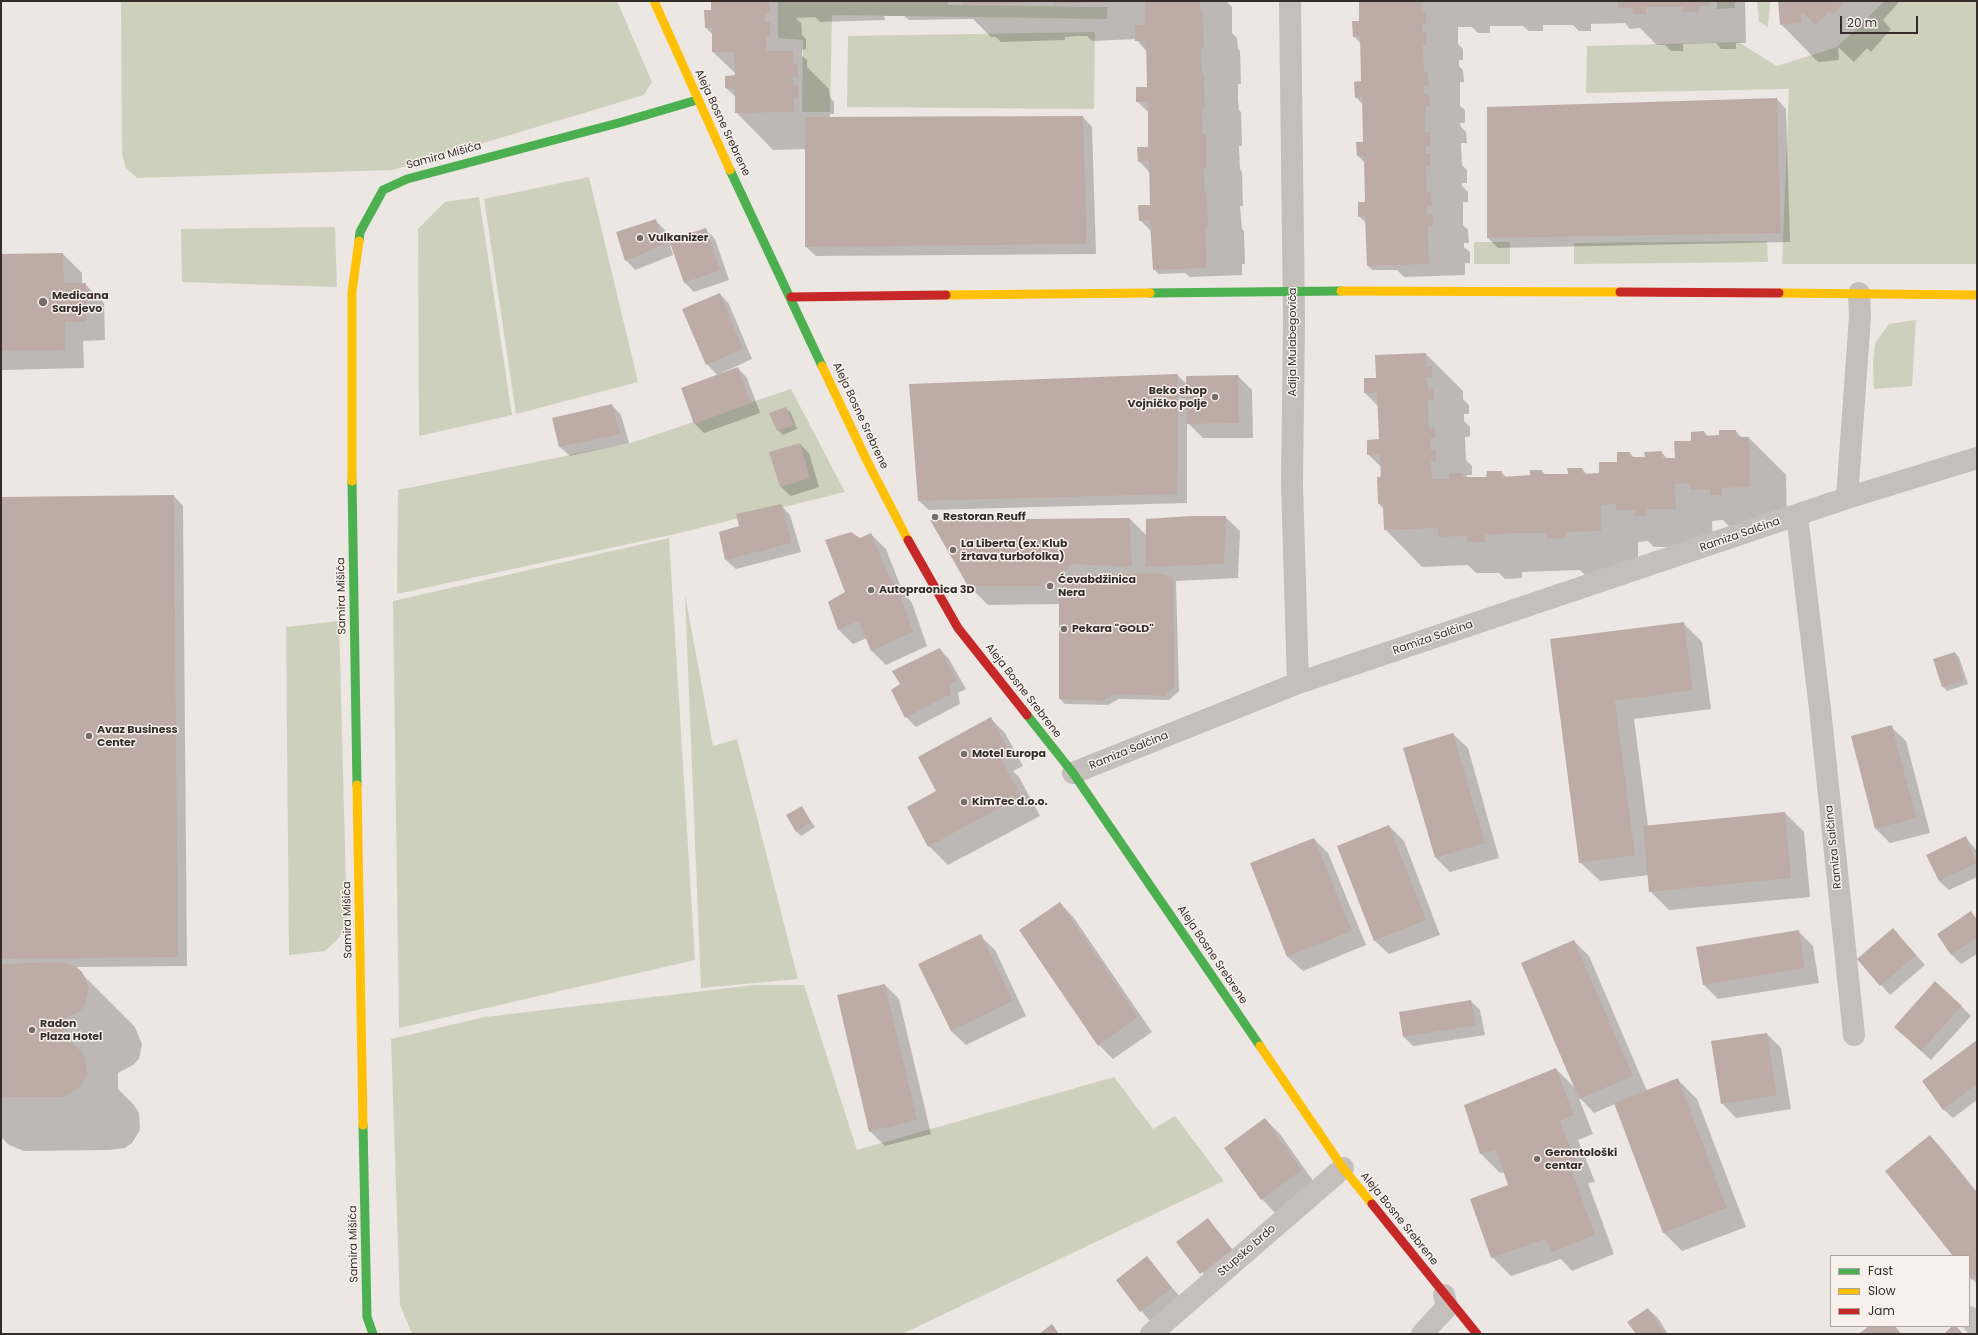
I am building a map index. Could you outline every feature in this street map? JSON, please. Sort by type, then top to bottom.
[{"type":"street","name":"Aleja Bosne Srebrene","points":[[654,1],[697,100],[868,463],[894,515],[958,628],[1073,773],[1343,1168],[1477,1334]]},
{"type":"street","name":"Adija Mulabegovića","points":[[1290,1],[1294,291],[1292,484],[1298,683]]},
{"type":"street","name":"Samira Mišića","points":[[372,1334],[367,1317],[352,499],[352,292],[360,232],[383,190],[406,178],[622,122],[697,100]]},
{"type":"street","points":[[791,297],[1294,291],[1859,293],[1977,295]]},
{"type":"street","points":[[1847,498],[1860,317],[1859,293]]},
{"type":"street","name":"Ramiza Salčina","points":[[1073,773],[1298,683],[1847,498],[1977,458]]},
{"type":"street","name":"Ramiza Salčina","points":[[1797,516],[1820,709],[1854,1035]]},
{"type":"street","name":"Stupsko brdo","points":[[1151,1334],[1343,1168]]},
{"type":"street","points":[[1422,1334],[1447,1307],[1444,1295]]},
{"type":"street","points":[[1970,1318],[1977,1327]]},
{"type":"green space","points":[[121,1],[617,1],[652,82],[644,95],[393,170],[137,178],[126,168],[122,154]]},
{"type":"green space","points":[[778,1],[947,1],[948,5],[1107,7],[1107,19],[832,15],[830,112],[802,112],[803,40],[778,38]]},
{"type":"green space","points":[[1717,1],[1735,1],[1735,8],[1717,9]]},
{"type":"green space","points":[[1757,1],[1770,1],[1768,27],[1759,22]]},
{"type":"green space","points":[[1885,1],[1977,1],[1977,264],[1782,264],[1789,89],[1586,93],[1587,46],[1738,42],[1777,66],[1837,47]]},
{"type":"green space","points":[[1095,32],[1094,109],[847,107],[848,36]]},
{"type":"green space","points":[[589,177],[638,382],[516,414],[484,199]]},
{"type":"green space","points":[[479,197],[512,415],[419,436],[418,229],[445,202]]},
{"type":"green space","points":[[335,227],[337,287],[182,282],[181,229]]},
{"type":"green space","points":[[1767,241],[1768,262],[1574,264],[1574,243]]},
{"type":"green space","points":[[1474,242],[1510,242],[1510,264],[1474,264]]},
{"type":"green space","points":[[1916,320],[1912,386],[1874,389],[1873,363],[1875,343],[1889,324]]},
{"type":"green space","points":[[791,389],[845,492],[675,534],[397,594],[398,490],[634,442]]},
{"type":"green space","points":[[669,538],[695,960],[399,1028],[393,601]]},
{"type":"green space","points":[[685,595],[713,746],[737,739],[798,979],[701,988]]},
{"type":"green space","points":[[339,621],[347,924],[338,939],[325,951],[289,955],[286,627]]},
{"type":"green space","points":[[754,985],[804,985],[857,1150],[1114,1077],[1153,1129],[1175,1116],[1224,1181],[902,1334],[412,1334],[400,1305],[391,1039],[485,1017]]},
{"type":"building","points":[[711,1],[769,1],[770,13],[765,13],[765,22],[770,22],[770,35],[766,35],[767,51],[793,51],[793,64],[797,64],[798,77],[793,77],[793,85],[798,85],[798,99],[794,99],[794,112],[735,113],[735,89],[725,88],[725,76],[735,75],[734,52],[712,52],[712,28],[705,28],[704,10],[711,10]]},
{"type":"building","points":[[962,1],[1029,1],[1029,3],[963,5]]},
{"type":"building","points":[[1054,1],[1109,1],[1109,2],[1054,4]]},
{"type":"building","points":[[1145,1],[1200,1],[1201,13],[1203,13],[1204,48],[1201,48],[1201,62],[1202,74],[1204,74],[1205,109],[1202,109],[1203,134],[1206,134],[1206,169],[1204,169],[1205,193],[1207,193],[1208,227],[1205,227],[1207,268],[1153,270],[1150,220],[1139,221],[1138,205],[1150,205],[1149,161],[1138,162],[1137,147],[1148,147],[1148,102],[1136,102],[1136,87],[1147,87],[1146,41],[1135,41],[1135,25],[1145,25]]},
{"type":"building","points":[[1422,1],[1421,11],[1426,11],[1426,24],[1422,24],[1422,32],[1426,32],[1427,45],[1423,45],[1424,72],[1428,72],[1429,86],[1424,86],[1424,94],[1429,94],[1430,106],[1425,106],[1425,132],[1430,132],[1430,146],[1425,146],[1426,154],[1431,154],[1431,166],[1426,166],[1427,192],[1431,192],[1432,206],[1427,206],[1427,214],[1433,214],[1433,226],[1428,226],[1429,264],[1367,266],[1365,216],[1358,217],[1358,202],[1365,202],[1364,156],[1357,156],[1356,142],[1363,142],[1362,97],[1355,98],[1354,82],[1361,81],[1360,36],[1353,37],[1352,21],[1359,21],[1359,2]]},
{"type":"building","points":[[1618,1],[1709,1],[1709,6],[1699,6],[1699,12],[1683,12],[1683,7],[1646,7],[1646,14],[1633,14],[1632,8],[1618,8]]},
{"type":"building","points":[[1778,1],[1846,1],[1833,15],[1829,11],[1816,25],[1801,12],[1802,23],[1780,25]]},
{"type":"building","points":[[1777,98],[1781,233],[1487,238],[1487,107]]},
{"type":"building","points":[[1083,116],[1087,244],[805,247],[805,117]]},
{"type":"building","name":"Vulkanizer","points":[[656,219],[664,245],[625,261],[616,232]]},
{"type":"building","points":[[706,228],[720,270],[684,283],[669,240]]},
{"type":"building","name":"Medicana Sarajevo","points":[[63,253],[64,283],[86,283],[86,322],[65,322],[65,350],[1,351],[1,254]]},
{"type":"building","points":[[720,293],[743,349],[706,365],[682,309]]},
{"type":"building","points":[[1426,353],[1427,367],[1432,366],[1432,377],[1427,377],[1428,389],[1433,388],[1434,399],[1428,400],[1429,428],[1435,428],[1435,438],[1430,439],[1431,450],[1436,450],[1436,461],[1431,461],[1432,479],[1449,479],[1449,473],[1462,473],[1462,477],[1486,477],[1487,471],[1502,471],[1502,477],[1530,475],[1530,470],[1542,470],[1542,474],[1568,474],[1567,468],[1582,468],[1583,474],[1599,473],[1599,462],[1617,462],[1617,452],[1630,452],[1630,457],[1645,457],[1644,452],[1662,451],[1662,458],[1675,458],[1674,441],[1691,441],[1691,432],[1704,431],[1705,436],[1719,435],[1719,430],[1736,430],[1736,437],[1749,437],[1750,487],[1722,488],[1722,495],[1710,495],[1710,489],[1690,490],[1690,483],[1675,484],[1676,509],[1647,509],[1647,516],[1635,516],[1635,510],[1616,510],[1616,504],[1601,505],[1601,531],[1566,532],[1566,538],[1547,539],[1547,533],[1519,533],[1485,535],[1486,542],[1467,542],[1466,536],[1438,537],[1438,528],[1384,530],[1383,504],[1378,504],[1377,477],[1381,477],[1380,454],[1367,455],[1367,440],[1379,439],[1377,393],[1364,393],[1364,378],[1376,378],[1375,355]]},
{"type":"building","points":[[738,367],[751,403],[694,424],[681,388]]},
{"type":"building","points":[[1178,374],[1177,494],[918,501],[909,384]]},
{"type":"building","points":[[1238,375],[1239,423],[1187,424],[1186,376]]},
{"type":"building","points":[[612,404],[620,434],[559,447],[552,418]]},
{"type":"building","points":[[786,407],[794,425],[777,431],[769,413]]},
{"type":"building","points":[[800,443],[810,478],[780,487],[769,452]]},
{"type":"building","name":"Avaz Business Center","points":[[174,495],[178,957],[1,959],[1,497]]},
{"type":"building","points":[[781,504],[792,543],[725,560],[719,532],[739,526],[736,514]]},
{"type":"building","points":[[1191,516],[1226,516],[1224,564],[1145,567],[1146,519]]},
{"type":"building","points":[[1130,518],[1132,567],[1073,564],[1050,586],[968,586],[930,520]]},
{"type":"building","name":"Autopraonica 3D","points":[[851,532],[860,538],[871,533],[888,574],[898,588],[913,632],[871,651],[859,621],[838,630],[828,602],[845,592],[825,540]]},
{"type":"building","points":[[1155,573],[1173,577],[1175,686],[1165,696],[1115,694],[1103,701],[1059,699],[1059,588],[1071,575]]},
{"type":"building","points":[[1684,622],[1693,690],[1615,701],[1635,855],[1579,863],[1550,639]]},
{"type":"building","points":[[940,648],[957,680],[949,684],[951,694],[905,718],[891,690],[900,684],[892,671]]},
{"type":"building","points":[[1955,652],[1964,680],[1942,687],[1933,659]]},
{"type":"building","points":[[991,717],[1009,751],[1000,756],[1021,796],[928,847],[907,807],[936,791],[918,757]]},
{"type":"building","points":[[1892,725],[1916,818],[1875,829],[1851,736]]},
{"type":"building","points":[[1453,733],[1485,843],[1435,858],[1403,748]]},
{"type":"building","points":[[802,806],[811,822],[796,832],[786,815]]},
{"type":"building","points":[[1785,812],[1791,878],[1649,892],[1643,826]]},
{"type":"building","points":[[1389,825],[1426,920],[1374,941],[1337,846]]},
{"type":"building","points":[[1966,836],[1977,863],[1939,881],[1926,855]]},
{"type":"building","points":[[1314,838],[1352,931],[1287,957],[1250,863]]},
{"type":"building","points":[[1060,902],[1138,1017],[1098,1046],[1019,930]]},
{"type":"building","points":[[1971,911],[1977,920],[1977,938],[1951,955],[1937,934]]},
{"type":"building","points":[[1893,928],[1916,955],[1880,986],[1857,959]]},
{"type":"building","points":[[1799,930],[1805,968],[1703,985],[1696,947]]},
{"type":"building","points":[[981,934],[1013,1001],[951,1031],[918,964]]},
{"type":"building","points":[[1574,940],[1633,1076],[1579,1099],[1521,963]]},
{"type":"building","name":"Radon Plaza Hotel","points":[[56,962],[75,966],[82,972],[89,989],[85,1005],[79,1012],[64,1019],[64,1041],[73,1044],[80,1050],[85,1058],[87,1075],[78,1089],[63,1097],[1,1097],[1,964]]},
{"type":"building","points":[[1935,981],[1962,1006],[1921,1051],[1894,1027]]},
{"type":"building","points":[[885,984],[917,1120],[869,1132],[837,995]]},
{"type":"building","points":[[1471,1000],[1476,1025],[1403,1037],[1399,1012]]},
{"type":"building","points":[[1767,1033],[1777,1095],[1721,1104],[1711,1041]]},
{"type":"building","points":[[1977,1040],[1977,1084],[1943,1110],[1922,1081]]},
{"type":"building","name":"Gerontološki centar","points":[[1556,1068],[1574,1115],[1560,1121],[1577,1163],[1570,1165],[1595,1235],[1552,1252],[1545,1239],[1491,1258],[1470,1199],[1508,1185],[1496,1150],[1480,1154],[1464,1105]]},
{"type":"building","points":[[1678,1078],[1727,1208],[1663,1233],[1614,1103]]},
{"type":"building","points":[[1265,1118],[1302,1170],[1261,1200],[1224,1148]]},
{"type":"building","points":[[1930,1135],[1977,1194],[1977,1276],[1972,1280],[1970,1277],[1970,1255],[1952,1255],[1885,1171]]},
{"type":"building","points":[[1208,1218],[1232,1250],[1200,1274],[1176,1242]]},
{"type":"building","points":[[1147,1256],[1172,1288],[1140,1312],[1116,1280]]},
{"type":"building","points":[[1648,1308],[1666,1334],[1636,1334],[1627,1322]]},
{"type":"building","points":[[1052,1324],[1059,1334],[1039,1334]]},
{"type":"building","points":[[1868,1327],[1895,1327],[1900,1333],[1859,1334]]},
{"type":"building","points":[[1951,1327],[1957,1327],[1963,1334],[1944,1334]]},
{"type":"traffic: fast","points":[[359,241],[360,232],[383,190],[407,179],[622,122],[697,100]]},
{"type":"traffic: fast","points":[[730,170],[822,366]]},
{"type":"traffic: fast","points":[[1150,293],[1341,291]]},
{"type":"traffic: fast","points":[[352,481],[357,785]]},
{"type":"traffic: fast","points":[[1027,715],[1073,773],[1260,1046]]},
{"type":"traffic: fast","points":[[363,1125],[367,1317],[373,1334]]},
{"type":"traffic: slow","points":[[654,1],[730,170]]},
{"type":"traffic: slow","points":[[352,481],[352,292],[359,241]]},
{"type":"traffic: slow","points":[[1341,291],[1620,292]]},
{"type":"traffic: slow","points":[[946,295],[1150,293]]},
{"type":"traffic: slow","points":[[1779,293],[1977,295]]},
{"type":"traffic: slow","points":[[822,366],[868,463],[908,540]]},
{"type":"traffic: slow","points":[[357,785],[363,1125]]},
{"type":"traffic: slow","points":[[1260,1046],[1343,1168],[1372,1204]]},
{"type":"traffic: jam","points":[[1620,292],[1779,293]]},
{"type":"traffic: jam","points":[[791,297],[946,295]]},
{"type":"traffic: jam","points":[[908,540],[958,628],[1027,715]]},
{"type":"traffic: jam","points":[[1372,1204],[1477,1334]]},
{"type":"place","name":"Vulkanizer","points":[[640,238]]},
{"type":"place","name":"Medicana Sarajevo","points":[[43,302]]},
{"type":"place","name":"Beko shop Vojničko polje","points":[[1215,397]]},
{"type":"place","name":"Restoran Reuff","points":[[935,517]]},
{"type":"place","name":"La Liberta (ex. Klub žrtava turbofolka)","points":[[953,550]]},
{"type":"place","name":"Ćevabdžinica Nera","points":[[1050,586]]},
{"type":"place","name":"Autopraonica 3D","points":[[871,590]]},
{"type":"place","name":"Pekara \"GOLD\"","points":[[1064,629]]},
{"type":"place","name":"Avaz Business Center","points":[[89,736]]},
{"type":"place","name":"Motel Europa","points":[[964,754]]},
{"type":"place","name":"KimTec d.o.o.","points":[[964,802]]},
{"type":"place","name":"Radon Plaza Hotel","points":[[32,1030]]},
{"type":"place","name":"Gerontološki centar","points":[[1537,1159]]}]
